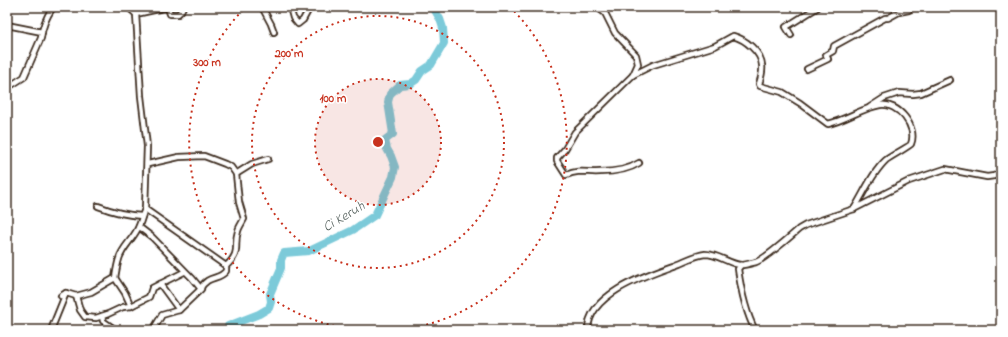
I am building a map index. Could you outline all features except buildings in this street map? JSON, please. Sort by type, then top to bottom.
[{"type":"street","points":[[7,88],[24,77],[41,38],[48,15],[53,7]]},
{"type":"street","points":[[128,7],[136,14],[141,96],[148,164],[145,209],[139,227],[131,241],[124,248],[118,260],[115,278],[125,293],[131,306]]},
{"type":"street","points":[[136,14],[168,7],[170,14],[178,14],[183,7]]},
{"type":"street","points":[[262,7],[274,32]]},
{"type":"street","points":[[290,7],[293,18],[298,24],[303,20],[310,7]]},
{"type":"street","points":[[597,7],[605,13],[615,32],[636,55],[638,64],[633,75]]},
{"type":"street","points":[[790,35],[786,28],[818,7]]},
{"type":"street","points":[[806,69],[828,59],[826,55],[833,51],[834,46],[885,18],[899,12],[909,10],[910,7]]},
{"type":"street","points":[[7,24],[42,32]]},
{"type":"street","points":[[639,163],[631,168],[619,170],[573,172],[566,175],[557,161],[557,158],[565,149],[575,132],[633,75],[652,65],[715,46],[734,36],[747,43],[754,49],[761,60],[762,66],[760,86],[782,92],[800,103],[828,124],[867,109],[882,105],[892,106],[897,109],[912,128],[912,143],[910,146],[894,153],[882,164],[854,209]]},
{"type":"street","points":[[867,109],[884,98],[900,93],[921,93],[950,80]]},
{"type":"street","points":[[148,164],[179,157],[204,156],[231,167],[236,174],[239,202],[244,219],[238,230],[236,253],[226,266],[226,271],[222,276],[207,280],[200,290],[179,310],[162,315],[153,330]]},
{"type":"street","points":[[236,174],[252,164],[268,159]]},
{"type":"street","points":[[588,330],[589,320],[593,312],[609,296],[622,287],[651,274],[706,254],[741,265],[757,262],[799,228],[854,209],[909,181],[945,169],[986,177],[994,176],[1001,172]]},
{"type":"street","points":[[98,206],[116,213],[142,216]]},
{"type":"street","points":[[145,209],[226,266]]},
{"type":"street","points":[[139,227],[152,237],[184,272],[192,278],[200,290]]},
{"type":"street","points":[[741,265],[738,269],[740,286],[751,322],[755,330]]},
{"type":"street","points":[[76,296],[80,310],[85,317],[96,318],[131,306],[149,297],[152,288],[184,272]]},
{"type":"street","points":[[51,330],[63,295],[76,296],[91,292],[115,278]]},
{"type":"street","points":[[160,284],[179,310]]},
{"type":"street","points":[[102,316],[103,321],[116,330]]},
{"type":"waterway","name":"Ci Keruh","points":[[227,330],[228,326],[259,314],[269,308],[271,302],[270,294],[281,268],[281,260],[284,253],[309,251],[353,230],[375,215],[393,177],[395,167],[387,149],[385,140],[393,134],[388,102],[390,94],[400,85],[410,84],[416,80],[422,71],[431,65],[444,43],[443,28],[433,7]]}]
